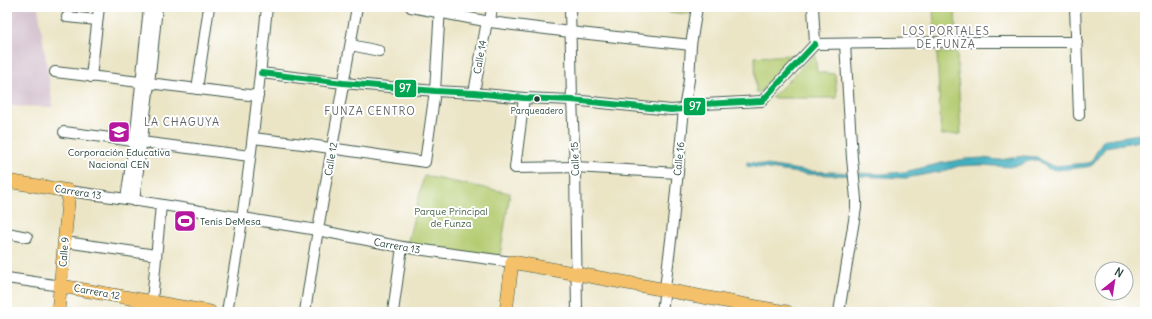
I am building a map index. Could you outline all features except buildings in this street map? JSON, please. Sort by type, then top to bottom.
[{"type":"main road","name":"Carrera 13","points":[[7,181],[69,191]]},
{"type":"main road","name":"Calle 9","points":[[58,312],[69,191]]},
{"type":"main road","name":"Carrera 13","points":[[512,262],[665,290],[768,311],[787,312]]},
{"type":"main road","points":[[506,312],[512,262]]},
{"type":"main road","name":"Carrera 12","points":[[61,286],[210,312]]},
{"type":"street","points":[[91,77],[99,7]]},
{"type":"street","points":[[145,83],[149,7]]},
{"type":"street","points":[[130,200],[145,83],[157,7]]},
{"type":"street","points":[[197,89],[209,7]]},
{"type":"street","points":[[227,312],[253,138],[267,7]]},
{"type":"street","name":"Calle 12","points":[[305,312],[317,230],[333,148],[357,7]]},
{"type":"street","points":[[411,7],[440,10],[489,21],[570,32],[691,45]]},
{"type":"street","name":"Calle 14","points":[[474,93],[492,7]]},
{"type":"street","name":"Calle 15","points":[[570,7],[575,167],[577,312]]},
{"type":"street","name":"Calle 16","points":[[662,312],[672,232],[684,109],[689,80],[691,45],[697,7]]},
{"type":"street","points":[[261,73],[343,83],[524,98],[572,100],[671,110],[684,109],[704,104],[762,101],[815,44],[813,7]]},
{"type":"street","points":[[1075,7],[1079,115]]},
{"type":"street","points":[[253,138],[425,162],[436,91],[440,10]]},
{"type":"street","points":[[67,17],[97,20]]},
{"type":"street","points":[[815,44],[1077,42]]},
{"type":"street","points":[[839,312],[856,208],[845,44]]},
{"type":"street","points":[[351,45],[379,51]]},
{"type":"street","points":[[55,72],[258,96]]},
{"type":"street","points":[[524,98],[514,168],[575,167],[678,173]]},
{"type":"street","points":[[64,132],[250,156]]},
{"type":"street","name":"Carrera 13","points":[[69,191],[317,230],[402,247],[512,262]]},
{"type":"street","points":[[152,301],[161,205]]},
{"type":"street","points":[[7,233],[27,237]]},
{"type":"street","points":[[65,242],[156,255]]},
{"type":"street","points":[[393,312],[402,247]]},
{"type":"street","name":"Carrera 12","points":[[7,278],[61,286]]},
{"type":"shaded area","points":[[7,7],[38,7],[53,107],[7,106]]},
{"type":"shaded area","name":"Corporación Educativa Nacional CEN","points":[[108,126],[130,129],[129,139],[108,135]]},
{"type":"green space","points":[[658,7],[689,7],[688,14],[658,11]]},
{"type":"green space","points":[[933,7],[955,7],[956,31],[934,29]]},
{"type":"green space","points":[[937,53],[957,53],[961,134],[941,135]]},
{"type":"green space","points":[[815,54],[817,72],[835,74],[837,98],[771,98]]},
{"type":"green space","points":[[794,55],[760,92],[756,92],[755,57]]},
{"type":"green space","name":"Parque Principal de Funza","points":[[424,176],[510,193],[499,261],[407,245]]},
{"type":"water","points":[[1145,133],[1145,140],[1106,147],[1091,166],[1057,170],[1049,169],[1038,160],[1009,167],[980,165],[959,166],[944,171],[906,178],[805,174],[747,166],[747,162],[806,171],[881,174],[904,172],[965,159],[982,158],[1000,160],[1024,156],[1037,157],[1053,166],[1088,163],[1092,160],[1103,140]]},
{"type":"transit line","name":"97","points":[[261,73],[343,83],[524,98],[572,100],[671,110],[684,109],[704,104],[762,101],[815,44]]},
{"type":"place","name":"Parqueadero","points":[[537,99]]},
{"type":"place","name":"Corporación Educativa Nacional CEN","points":[[119,132]]},
{"type":"place","name":"Tenis DeMesa","points":[[185,221]]},
{"type":"district","name":"LOS PORTALES DE FUNZA","points":[[946,37]]},
{"type":"district","name":"FUNZA CENTRO","points":[[370,111]]},
{"type":"district","name":"LA CHAGUYA","points":[[182,122]]}]
